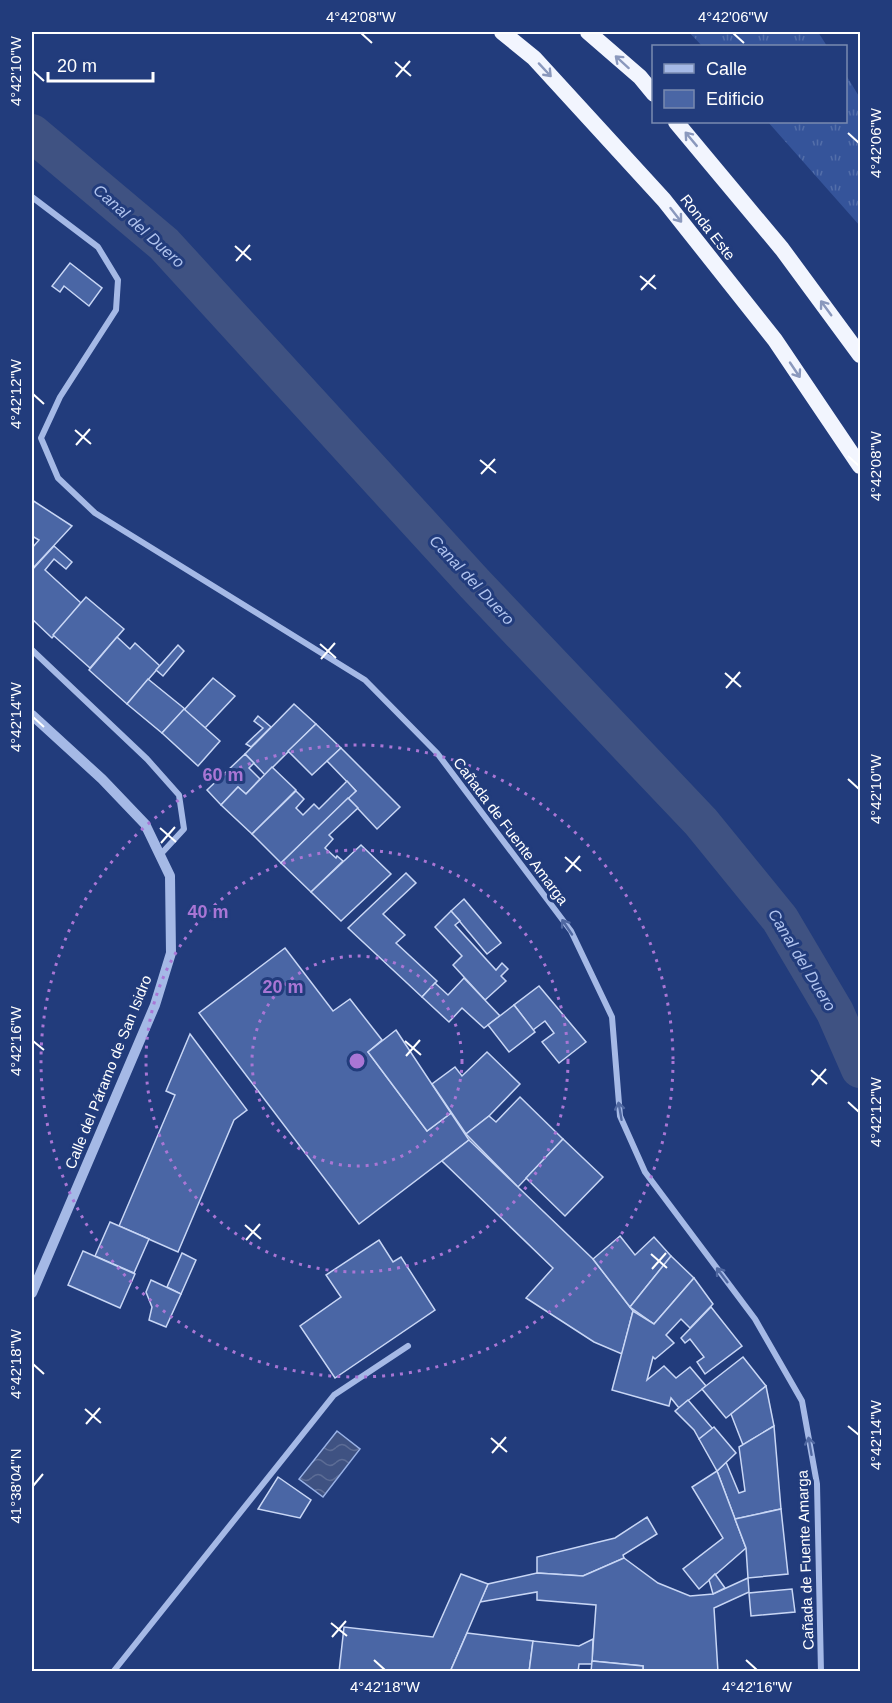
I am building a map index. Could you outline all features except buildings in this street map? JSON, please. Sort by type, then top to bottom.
[{"type":"highway","name":"Ronda Este","points":[[502,32],[534,58],[664,200],[775,340],[861,466]]},
{"type":"highway","points":[[588,32],[640,77],[652,92]]},
{"type":"highway","points":[[677,123],[782,249],[861,356]]},
{"type":"street","name":"Cañada de Fuente Amarga","points":[[32,197],[98,247],[118,280],[116,310],[60,397],[41,438],[58,478],[95,513],[365,680],[437,753],[571,931],[612,1017],[620,1116],[645,1172],[755,1319],[802,1401],[817,1484],[821,1671]]},
{"type":"street","points":[[32,650],[147,759],[179,795],[184,829],[160,855]]},
{"type":"street","name":"Calle del Páramo de San Isidro","points":[[32,715],[102,779],[145,824],[170,876],[171,952],[154,1005],[32,1293]]},
{"type":"street","points":[[113,1671],[334,1395],[408,1346]]},
{"type":"green space","points":[[689,32],[818,32],[826,45],[701,45]]},
{"type":"green space","points":[[847,77],[860,98],[860,226],[769,123],[847,123]]},
{"type":"water","points":[[337,1431],[360,1449],[323,1497],[299,1479]]},
{"type":"waterway","name":"Canal del Duero","points":[[32,133],[164,244],[475,584],[701,822],[780,919],[835,1012],[860,1069]]}]
